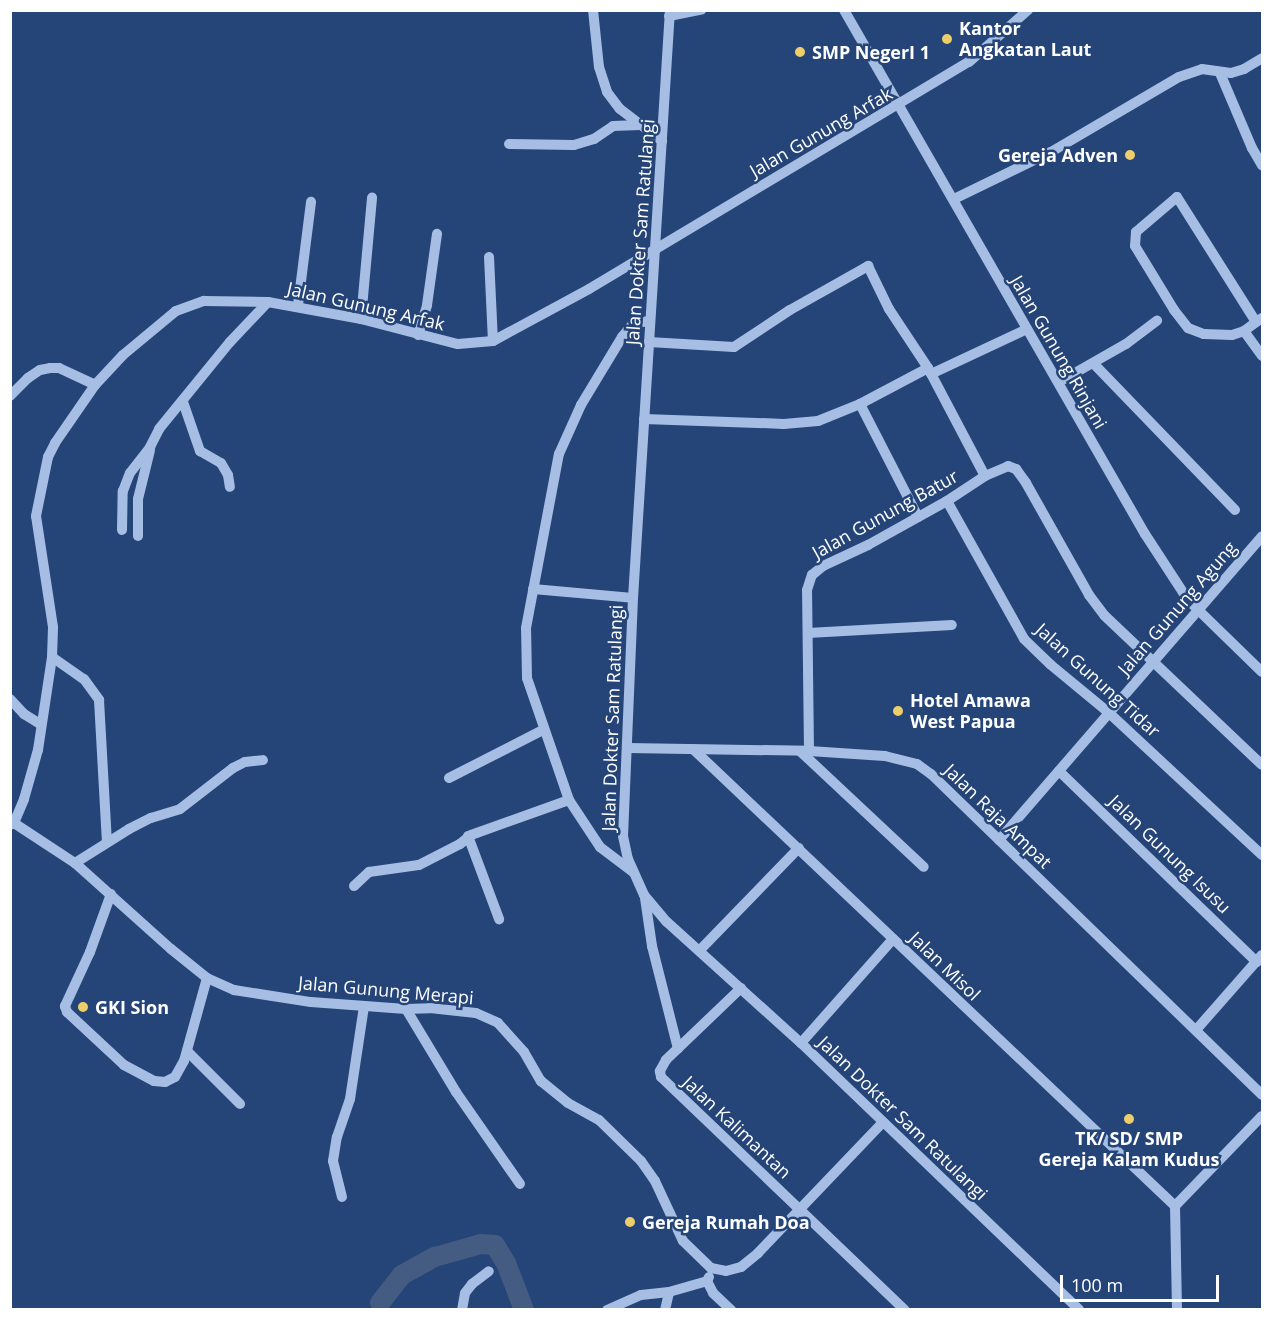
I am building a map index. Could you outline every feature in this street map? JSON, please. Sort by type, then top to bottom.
[{"type":"street","points":[[593,10],[598,67],[607,92],[620,109],[662,141]]},
{"type":"street","points":[[670,13],[701,10]]},
{"type":"street","name":"Jalan Gunung Rinjani","points":[[844,10],[1145,534],[1197,610],[1263,672]]},
{"type":"street","name":"Jalan Gunung Arfak","points":[[12,824],[31,776],[52,657],[53,627],[36,516],[38,496],[55,442],[95,385],[123,355],[176,311],[186,305],[242,300],[268,302],[298,305],[458,344],[493,341],[589,289],[900,105],[969,62],[1028,10]]},
{"type":"street","name":"Jalan Dokter Sam Ratulangi","points":[[670,13],[633,598],[623,836],[633,872],[644,895],[667,922],[801,1043],[1079,1310]]},
{"type":"street","points":[[954,199],[1051,152],[1179,77],[1202,69],[1220,73],[1244,69],[1263,58]]},
{"type":"street","points":[[1220,73],[1252,148],[1263,165]]},
{"type":"street","points":[[509,144],[574,144],[594,139],[613,126],[640,125]]},
{"type":"street","points":[[361,319],[372,197]]},
{"type":"street","points":[[1177,197],[1259,320],[1244,331],[1233,335],[1214,335],[1188,328],[1174,310],[1135,246],[1136,232],[1177,197]]},
{"type":"street","points":[[298,305],[311,202]]},
{"type":"street","points":[[418,335],[427,305],[437,234]]},
{"type":"street","points":[[489,257],[493,341]]},
{"type":"street","points":[[649,342],[734,347],[790,310],[868,266],[889,309],[929,371],[985,476]]},
{"type":"street","points":[[122,530],[123,491],[130,473],[150,447],[159,429],[230,342],[268,302]]},
{"type":"street","points":[[633,872],[600,847],[569,800],[543,729],[528,678],[526,628],[559,454],[569,429],[599,373],[625,332],[633,324],[650,321]]},
{"type":"street","points":[[1059,382],[1094,364],[1157,321]]},
{"type":"street","points":[[644,419],[792,424],[818,421],[1027,329]]},
{"type":"street","points":[[1244,331],[1263,356]]},
{"type":"street","points":[[1094,364],[1235,510]]},
{"type":"street","points":[[10,396],[28,378],[40,370],[50,368],[59,368],[95,385]]},
{"type":"street","points":[[183,402],[201,451],[221,463],[228,475],[230,488]]},
{"type":"street","points":[[860,404],[918,517]]},
{"type":"street","points":[[138,536],[138,498],[150,447]]},
{"type":"street","name":"Jalan Gunung Batur","points":[[805,752],[807,590],[812,575],[823,566],[918,517],[1004,467],[1012,466],[1019,473],[1089,595],[1105,616],[1154,660]]},
{"type":"street","name":"Jalan Gunung Tidar","points":[[947,501],[1024,639],[1108,712],[1263,855]]},
{"type":"street","name":"Jalan Gunung Agung","points":[[999,840],[1262,537]]},
{"type":"street","points":[[533,589],[633,598]]},
{"type":"street","points":[[808,633],[952,625]]},
{"type":"street","points":[[52,657],[84,679],[99,700],[106,841]]},
{"type":"street","points":[[1154,660],[1263,765]]},
{"type":"street","points":[[10,699],[24,714],[40,724]]},
{"type":"street","points":[[449,778],[543,729]]},
{"type":"street","name":"Jalan Raja Ampat","points":[[628,748],[885,756],[917,764],[931,774],[1263,1095]]},
{"type":"street","name":"Jalan Misol","points":[[693,749],[1175,1206]]},
{"type":"street","points":[[805,752],[924,867]]},
{"type":"street","points":[[75,863],[106,841],[151,818],[180,809],[233,768],[245,762],[263,760]]},
{"type":"street","name":"Jalan Gunung Isusu","points":[[1059,771],[1260,959]]},
{"type":"street","points":[[354,886],[369,872],[419,865],[459,844],[468,836],[569,800]]},
{"type":"street","name":"Jalan Gunung Merapi","points":[[12,824],[75,863],[171,950],[207,978],[234,990],[257,995],[364,1006],[430,1008],[476,1013],[498,1023],[509,1033],[551,1091],[599,1120],[641,1161],[655,1181],[683,1241],[711,1268]]},
{"type":"street","points":[[468,836],[500,919]]},
{"type":"street","points":[[699,950],[799,848]]},
{"type":"street","points":[[111,894],[90,952],[65,1006],[67,1012],[124,1065],[154,1081],[165,1082],[175,1077],[187,1051],[207,978]]},
{"type":"street","points":[[644,895],[652,946],[678,1049],[741,988]]},
{"type":"street","points":[[801,1043],[893,939]]},
{"type":"street","points":[[1196,1030],[1260,959]]},
{"type":"street","points":[[342,1197],[333,1161],[337,1137],[350,1099],[364,1006]]},
{"type":"street","points":[[406,1009],[456,1092],[520,1184]]},
{"type":"street","name":"Jalan Kalimantan","points":[[678,1049],[662,1065],[660,1071],[665,1083],[801,1209],[905,1310]]},
{"type":"street","points":[[187,1051],[240,1104]]},
{"type":"street","points":[[1178,1310],[1175,1206],[1263,1116]]},
{"type":"street","points":[[731,1310],[713,1293],[707,1281],[711,1268],[726,1271],[741,1267],[801,1209],[884,1122]]},
{"type":"street","points":[[462,1310],[465,1293],[489,1271]]},
{"type":"street","points":[[607,1310],[641,1295],[669,1292],[707,1281]]},
{"type":"street","points":[[664,1310],[669,1292]]},
{"type":"waterway","points":[[380,1303],[402,1275],[435,1257],[481,1244],[495,1245],[506,1263],[524,1310]]},
{"type":"place","name":"Kantor Angkatan Laut","points":[[947,39]]},
{"type":"place","name":"SMP NegerI 1","points":[[800,52]]},
{"type":"place","name":"Gereja Adven","points":[[1130,155]]},
{"type":"place","name":"Hotel Amawa West Papua","points":[[898,711]]},
{"type":"place","name":"GKI Sion","points":[[83,1007]]},
{"type":"place","name":"TK/ SD/ SMP Gereja Kalam Kudus","points":[[1129,1119]]},
{"type":"place","name":"Gereja Rumah Doa","points":[[630,1222]]}]
